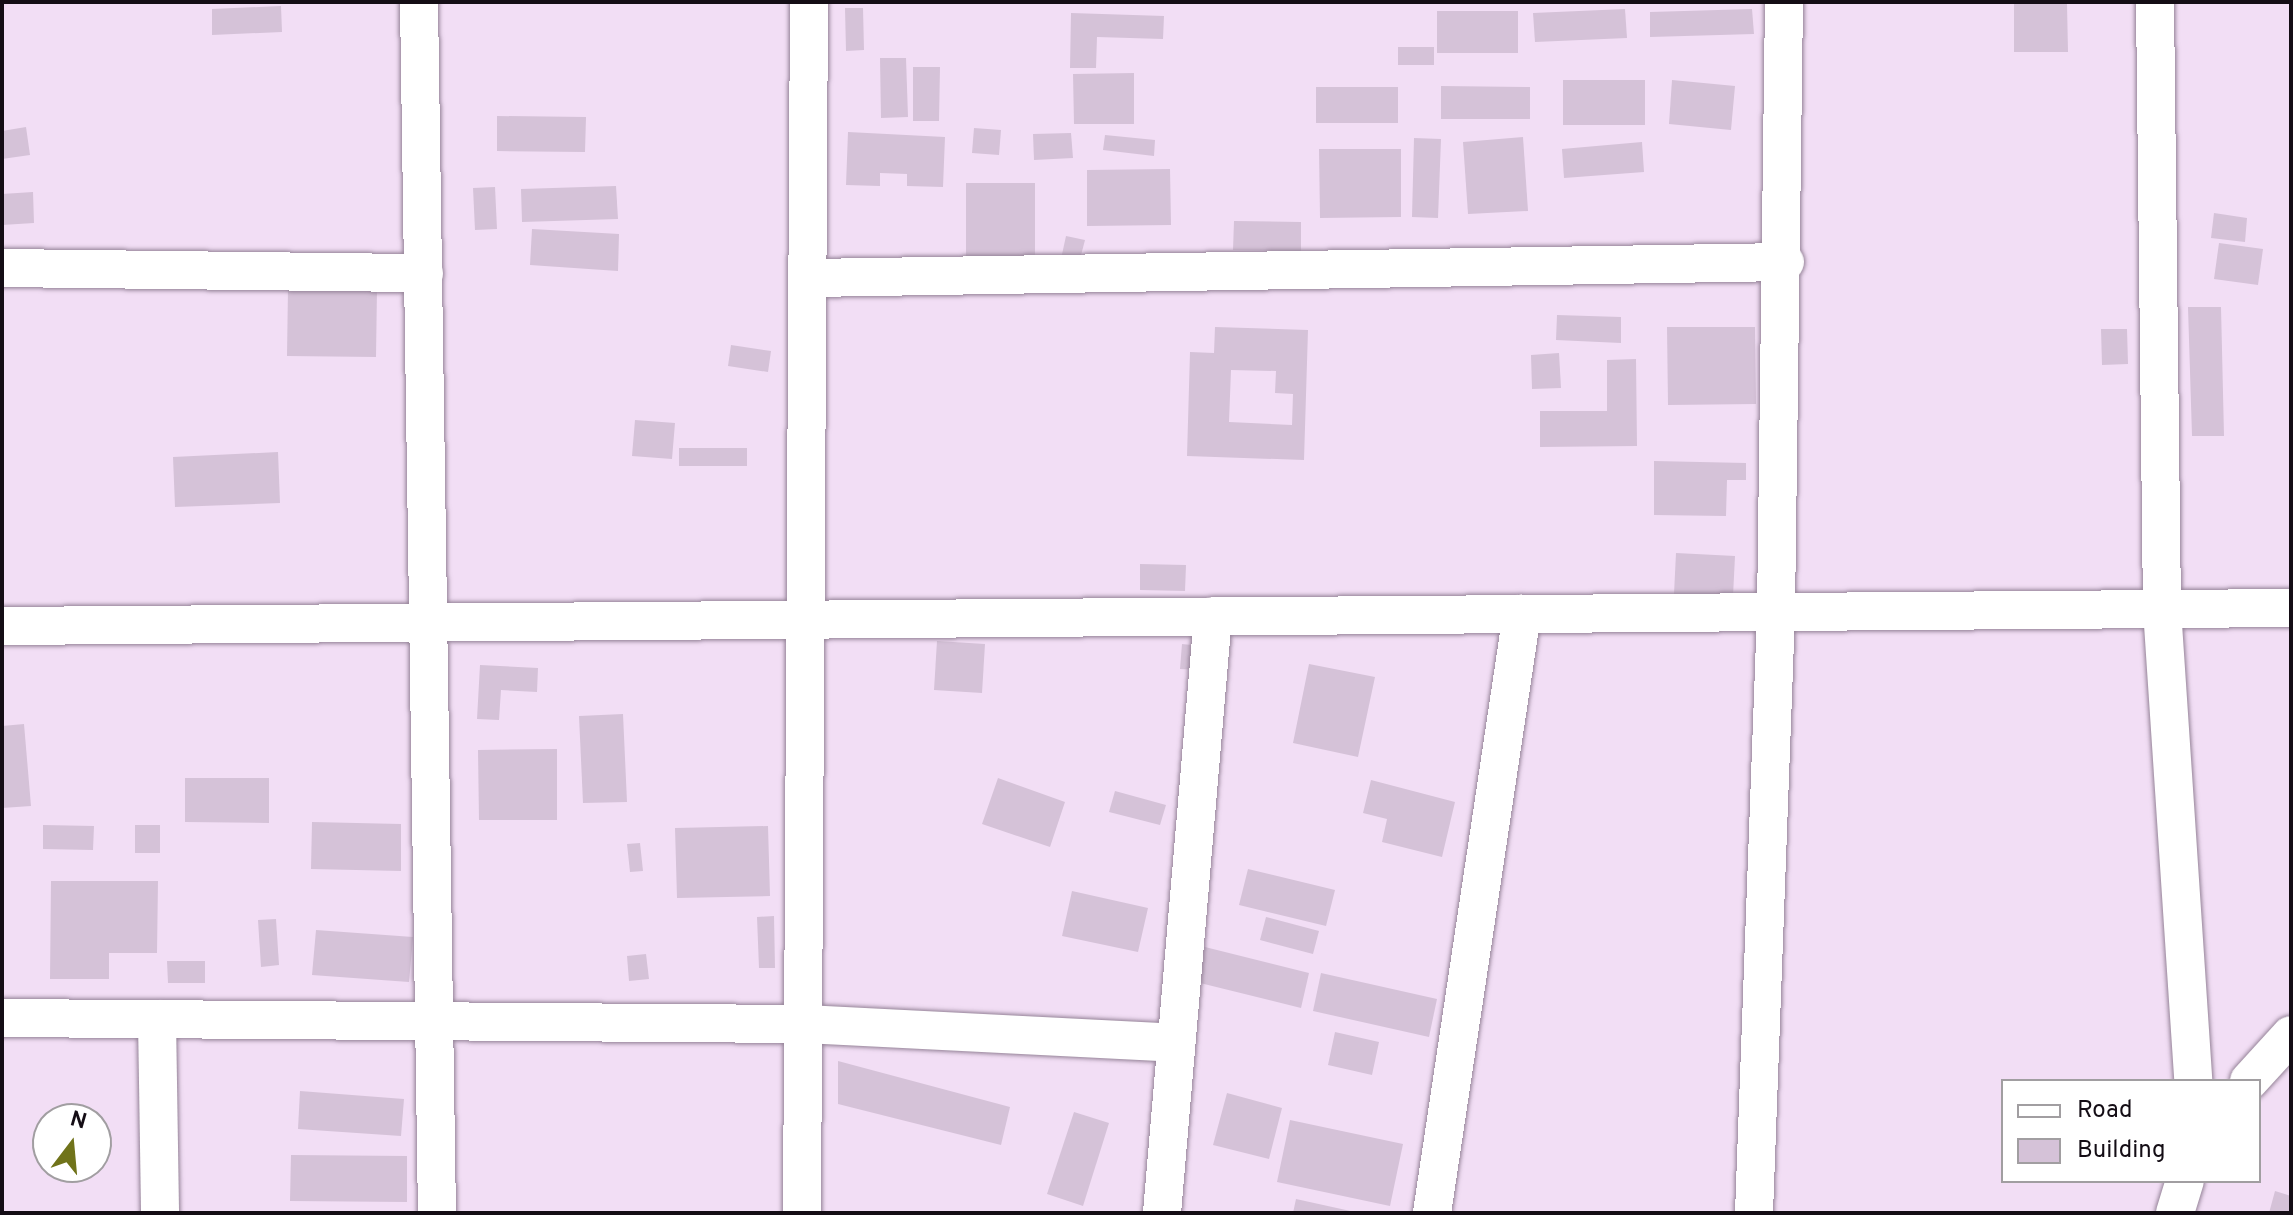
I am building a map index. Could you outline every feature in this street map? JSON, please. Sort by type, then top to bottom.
[{"type":"street","points":[[419,2],[437,1213]]},
{"type":"street","points":[[802,1213],[811,278],[809,2]]},
{"type":"street","points":[[1754,1213],[1776,612],[1785,262],[1784,2]]},
{"type":"street","points":[[2155,2],[2162,609],[2193,1079]]},
{"type":"street","points":[[811,278],[1785,262]]},
{"type":"street","points":[[2,268],[424,273]]},
{"type":"street","points":[[2,626],[2291,608]]},
{"type":"street","points":[[1432,1213],[1522,614]]},
{"type":"street","points":[[1162,1213],[1213,616]]},
{"type":"street","points":[[2,1018],[804,1024],[1176,1043]]},
{"type":"street","points":[[157,1019],[160,1213]]},
{"type":"street","points":[[2251,1079],[2291,1035]]},
{"type":"street","points":[[2175,1213],[2184,1183]]},
{"type":"building","points":[[2014,4],[2067,4],[2068,52],[2014,52]]},
{"type":"building","points":[[281,6],[282,32],[212,35],[212,9]]},
{"type":"building","points":[[845,8],[863,8],[864,50],[846,51]]},
{"type":"building","points":[[1625,9],[1627,38],[1535,42],[1533,13]]},
{"type":"building","points":[[1752,9],[1754,34],[1650,37],[1650,12]]},
{"type":"building","points":[[1437,11],[1518,11],[1518,53],[1437,53]]},
{"type":"building","points":[[1071,13],[1164,16],[1163,39],[1097,37],[1096,68],[1070,68]]},
{"type":"building","points":[[1398,47],[1434,47],[1434,65],[1398,65]]},
{"type":"building","points":[[880,58],[906,58],[908,117],[881,118]]},
{"type":"building","points":[[913,67],[940,67],[939,121],[913,121]]},
{"type":"building","points":[[1134,73],[1134,124],[1074,124],[1073,74]]},
{"type":"building","points":[[1563,80],[1645,80],[1645,125],[1563,125]]},
{"type":"building","points":[[1672,80],[1735,86],[1731,130],[1669,124]]},
{"type":"building","points":[[1441,86],[1530,87],[1530,119],[1441,119]]},
{"type":"building","points":[[1316,87],[1398,87],[1398,123],[1316,123]]},
{"type":"building","points":[[497,116],[586,117],[585,152],[497,151]]},
{"type":"building","points":[[26,127],[30,155],[2,159],[2,131]]},
{"type":"building","points":[[974,128],[1001,130],[999,155],[972,153]]},
{"type":"building","points":[[848,132],[945,137],[943,187],[907,186],[907,174],[880,173],[880,186],[846,185]]},
{"type":"building","points":[[1071,133],[1073,158],[1034,160],[1033,134]]},
{"type":"building","points":[[1105,135],[1155,140],[1154,156],[1103,150]]},
{"type":"building","points":[[1523,137],[1528,211],[1468,214],[1463,142]]},
{"type":"building","points":[[1414,138],[1441,139],[1438,218],[1412,217]]},
{"type":"building","points":[[1642,142],[1644,172],[1564,178],[1562,149]]},
{"type":"building","points":[[1319,149],[1401,149],[1401,217],[1320,218]]},
{"type":"building","points":[[1170,169],[1171,225],[1087,226],[1087,170]]},
{"type":"building","points":[[966,183],[1035,183],[1035,259],[966,259]]},
{"type":"building","points":[[616,186],[618,219],[522,222],[521,189]]},
{"type":"building","points":[[495,187],[497,229],[475,230],[473,188]]},
{"type":"building","points":[[33,192],[34,223],[2,225],[2,194]]},
{"type":"building","points":[[2214,213],[2247,218],[2245,242],[2211,238]]},
{"type":"building","points":[[1234,221],[1301,222],[1301,251],[1233,250]]},
{"type":"building","points":[[532,229],[619,234],[618,271],[530,265]]},
{"type":"building","points":[[1066,236],[1085,240],[1079,263],[1061,259]]},
{"type":"building","points":[[2219,243],[2263,249],[2258,285],[2214,279]]},
{"type":"building","points":[[288,288],[377,289],[376,357],[287,356]]},
{"type":"building","points":[[2188,307],[2221,307],[2224,436],[2192,436]]},
{"type":"building","points":[[1557,315],[1621,317],[1621,343],[1556,340]]},
{"type":"building","points":[[1215,327],[1308,330],[1304,460],[1187,456],[1190,352],[1214,353]],"holes":[[[1231,370],[1276,371],[1275,393],[1293,394],[1292,425],[1229,422]]]},
{"type":"building","points":[[1667,327],[1755,327],[1756,404],[1668,405]]},
{"type":"building","points":[[2101,329],[2127,329],[2128,364],[2102,365]]},
{"type":"building","points":[[731,345],[771,351],[768,372],[728,366]]},
{"type":"building","points":[[1559,353],[1561,388],[1532,389],[1531,355]]},
{"type":"building","points":[[1636,359],[1637,446],[1540,447],[1540,411],[1607,411],[1607,360]]},
{"type":"building","points":[[635,420],[675,423],[672,459],[632,456]]},
{"type":"building","points":[[679,448],[747,448],[747,466],[679,466]]},
{"type":"building","points":[[278,452],[280,503],[175,507],[173,457]]},
{"type":"building","points":[[1654,461],[1746,463],[1746,480],[1727,480],[1726,516],[1654,515]]},
{"type":"building","points":[[1676,553],[1735,556],[1733,596],[1674,594]]},
{"type":"building","points":[[1140,564],[1186,565],[1185,591],[1140,590]]},
{"type":"building","points":[[937,641],[985,644],[982,693],[934,690]]},
{"type":"building","points":[[1182,644],[1201,646],[1199,670],[1180,669]]},
{"type":"building","points":[[1309,664],[1375,677],[1358,757],[1293,743]]},
{"type":"building","points":[[480,665],[538,668],[537,692],[501,690],[499,720],[477,719]]},
{"type":"building","points":[[623,714],[627,802],[583,803],[579,716]]},
{"type":"building","points":[[24,724],[31,806],[2,808],[2,726]]},
{"type":"building","points":[[557,749],[557,820],[479,820],[478,750]]},
{"type":"building","points":[[185,778],[269,778],[269,823],[185,822]]},
{"type":"building","points":[[998,778],[1065,802],[1050,847],[982,824]]},
{"type":"building","points":[[1371,780],[1455,802],[1442,857],[1382,842],[1387,819],[1363,813]]},
{"type":"building","points":[[1115,791],[1166,805],[1160,825],[1109,812]]},
{"type":"building","points":[[312,822],[401,824],[401,871],[311,869]]},
{"type":"building","points":[[43,825],[94,826],[93,850],[43,849]]},
{"type":"building","points":[[135,825],[160,825],[160,853],[135,853]]},
{"type":"building","points":[[768,826],[770,896],[677,898],[675,828]]},
{"type":"building","points":[[640,843],[643,871],[630,872],[627,844]]},
{"type":"building","points":[[1248,869],[1335,890],[1326,926],[1239,905]]},
{"type":"building","points":[[51,881],[158,881],[157,953],[109,953],[109,979],[50,979]]},
{"type":"building","points":[[1072,891],[1148,908],[1138,952],[1062,936]]},
{"type":"building","points":[[774,916],[775,968],[759,968],[757,917]]},
{"type":"building","points":[[1266,917],[1319,931],[1313,954],[1260,940]]},
{"type":"building","points":[[276,919],[279,965],[261,967],[258,920]]},
{"type":"building","points":[[316,930],[413,937],[409,982],[312,975]]},
{"type":"building","points":[[1201,946],[1309,973],[1301,1008],[1192,981]]},
{"type":"building","points":[[646,954],[649,979],[629,981],[627,956]]},
{"type":"building","points":[[167,961],[205,961],[205,983],[168,983]]},
{"type":"building","points":[[1321,973],[1437,999],[1429,1037],[1313,1011]]},
{"type":"building","points":[[1335,1032],[1379,1042],[1372,1075],[1328,1065]]},
{"type":"building","points":[[838,1061],[1010,1107],[1001,1145],[838,1104]]},
{"type":"building","points":[[300,1091],[404,1099],[401,1136],[298,1129]]},
{"type":"building","points":[[1227,1093],[1282,1108],[1269,1159],[1213,1145]]},
{"type":"building","points":[[1074,1112],[1109,1123],[1083,1206],[1047,1194]]},
{"type":"building","points":[[1290,1120],[1403,1144],[1390,1206],[1277,1182]]},
{"type":"building","points":[[291,1155],[407,1156],[407,1202],[290,1201]]},
{"type":"building","points":[[2275,1191],[2291,1196],[2291,1213],[2269,1213]]},
{"type":"building","points":[[1296,1199],[1355,1212],[1355,1213],[1293,1213]]}]
